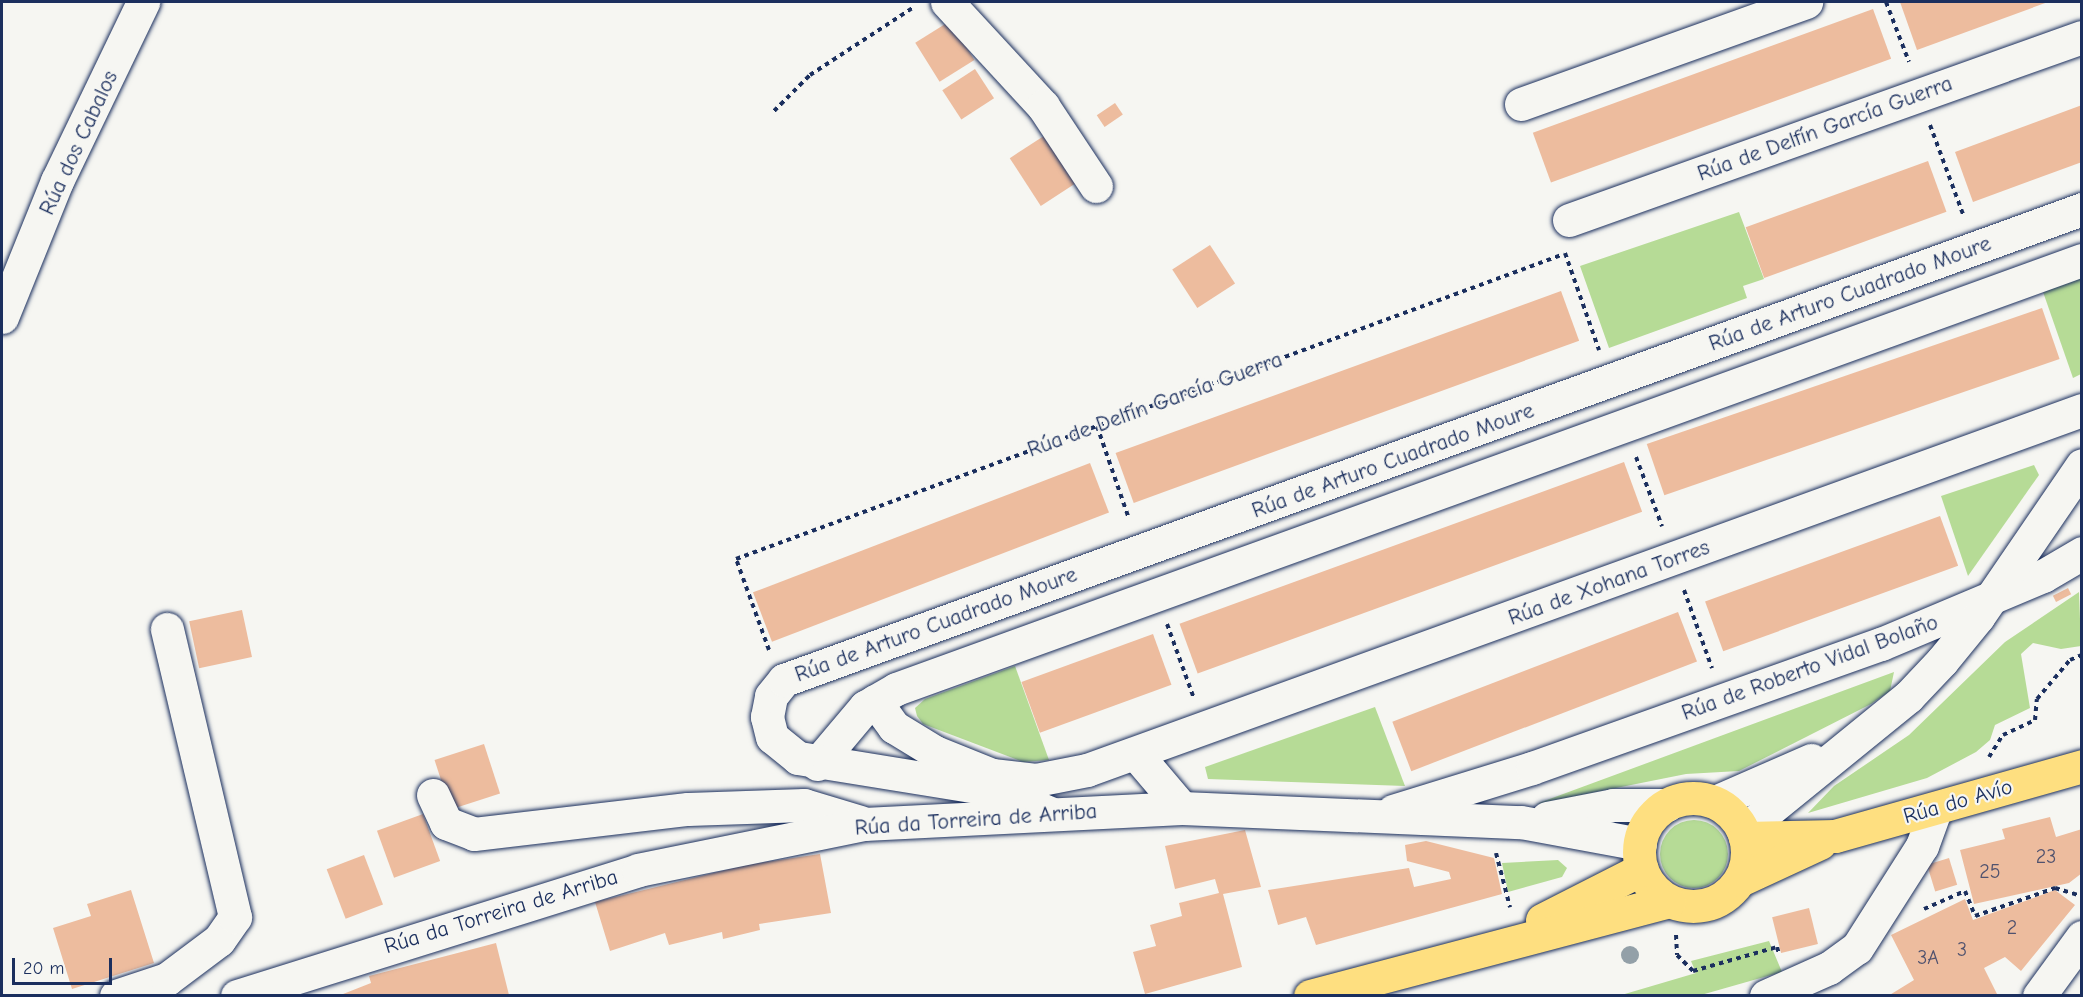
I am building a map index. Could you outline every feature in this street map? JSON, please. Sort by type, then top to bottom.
[{"type":"main road","name":"Rúa do Avío","points":[[1740,880],[1835,836],[1935,810],[2082,766]]},
{"type":"main road","points":[[1310,996],[1505,930],[1669,901],[1694,907],[1712,903],[1740,880],[1747,857],[1744,835],[1715,802],[1690,799],[1667,805],[1650,819],[1641,856],[1652,888],[1669,901]]},
{"type":"main road","name":"Rúa do Avío","points":[[1744,835],[1835,836]]},
{"type":"main road","points":[[1505,930],[1641,856]]},
{"type":"street","name":"Rúa dos Cabalos","points":[[2,317],[57,181],[143,2]]},
{"type":"street","points":[[946,2],[1043,106],[1096,186]]},
{"type":"street","points":[[1521,104],[1806,2]]},
{"type":"street","name":"Rúa de Delfín García Guerra","points":[[1571,235],[2082,37]]},
{"type":"street","name":"Rúa de Arturo Cuadrado Moure","points":[[2082,209],[778,670],[768,706],[772,737],[788,753],[817,764],[875,701],[1155,592],[2082,260]]},
{"type":"street","name":"Rúa de Xohana Torres","points":[[875,701],[894,727],[935,752],[992,775],[1036,780],[1087,770],[2082,410]]},
{"type":"street","points":[[1744,835],[1840,747],[1908,697],[2073,500],[2082,465]]},
{"type":"street","name":"Rúa de Roberto Vidal Bolaño","points":[[1380,816],[1532,768],[1881,644],[1992,598],[2082,553]]},
{"type":"street","points":[[116,996],[167,979],[219,940],[235,917],[167,629]]},
{"type":"street","points":[[1715,802],[1840,747]]},
{"type":"street","points":[[1136,754],[1182,808]]},
{"type":"street","points":[[817,764],[996,790],[1050,813]]},
{"type":"street","name":"Rúa de Roberto Vidal Bolaño","points":[[1509,829],[1503,807],[1505,792],[1532,768]]},
{"type":"street","points":[[1083,812],[1087,770]]},
{"type":"street","points":[[433,795],[446,823],[474,834],[688,809],[804,805],[864,824]]},
{"type":"street","name":"Rúa da Torreira de Arriba","points":[[1509,829],[1613,806],[1667,805]]},
{"type":"street","name":"Rúa da Torreira de Arriba","points":[[237,996],[638,870],[864,824],[1182,808],[1380,816],[1509,829],[1641,856]]},
{"type":"street","points":[[1766,996],[1829,968],[1857,948],[1922,846],[1935,810]]},
{"type":"street","points":[[2039,996],[2082,937]]},
{"type":"path","points":[[774,111],[810,75],[922,2]]},
{"type":"path","points":[[1886,2],[1907,58]]},
{"type":"path","points":[[1932,131],[1962,212]]},
{"type":"path","name":"Rúa de Delfín García Guerra","points":[[778,670],[736,560],[1565,253],[1571,235]]},
{"type":"path","points":[[1565,253],[1599,350]]},
{"type":"path","points":[[1096,426],[1132,527]]},
{"type":"path","points":[[1636,456],[1658,517]]},
{"type":"path","points":[[1690,607],[1711,664]]},
{"type":"path","points":[[1171,634],[1194,700]]},
{"type":"path","points":[[1985,763],[2003,735],[2035,720],[2037,699],[2070,660],[2082,655]]},
{"type":"path","points":[[1505,930],[1509,829]]},
{"type":"path","points":[[1917,911],[1965,891],[1975,916],[2055,888],[2082,896]]},
{"type":"path","points":[[1676,935],[1677,955],[1692,971],[1773,948]]},
{"type":"green space","points":[[1739,212],[1764,279],[1743,286],[1747,298],[1609,348],[1580,266]]},
{"type":"green space","points":[[2081,275],[2081,374],[2073,378],[2042,289]]},
{"type":"green space","points":[[2034,465],[2039,475],[1968,576],[1941,496]]},
{"type":"green space","points":[[2079,592],[2081,646],[2061,649],[2033,643],[2021,654],[2030,708],[1995,725],[1990,740],[1976,752],[1927,778],[1808,813],[1834,786],[1909,735],[2005,642]]},
{"type":"green space","points":[[1015,666],[1049,760],[1023,762],[923,724],[917,716],[915,708],[925,699]]},
{"type":"green space","points":[[1894,672],[1890,691],[1871,704],[1739,771],[1686,774],[1536,804]]},
{"type":"green space","points":[[1375,707],[1405,786],[1208,779],[1205,767]]},
{"type":"green space","points":[[1687,820],[1701,820],[1713,825],[1723,835],[1728,854],[1723,873],[1713,883],[1701,888],[1687,888],[1675,883],[1665,873],[1660,861],[1660,847],[1665,835],[1675,825]]},
{"type":"green space","points":[[1558,860],[1567,868],[1562,877],[1508,892],[1502,863]]},
{"type":"green space","points":[[1769,941],[1782,972],[1701,995],[1618,996],[1696,973],[1691,961]]},
{"type":"building","points":[[1900,2],[2048,2],[1917,50]]},
{"type":"building","points":[[1873,9],[1891,59],[1551,183],[1533,133]]},
{"type":"building","points":[[950,21],[974,60],[940,82],[915,43]]},
{"type":"building","points":[[975,69],[994,98],[961,120],[942,90]]},
{"type":"building","points":[[1115,103],[1123,115],[1105,127],[1097,115]]},
{"type":"building","points":[[2082,105],[2082,162],[1973,202],[1955,152]]},
{"type":"building","points":[[1050,132],[1081,180],[1041,206],[1010,158]]},
{"type":"building","points":[[1928,161],[1946,212],[1764,278],[1746,227]]},
{"type":"building","points":[[1210,245],[1235,284],[1197,308],[1172,270]]},
{"type":"building","points":[[1561,291],[1579,341],[1134,503],[1116,453]]},
{"type":"building","points":[[2042,308],[2060,359],[1664,495],[1647,444]]},
{"type":"building","points":[[1624,462],[1642,512],[1198,674],[1180,624]]},
{"type":"building","points":[[1090,463],[1109,512],[772,642],[753,592]]},
{"type":"building","points":[[1940,516],[1958,566],[1723,651],[1705,602]]},
{"type":"building","points":[[2068,588],[2071,594],[2056,602],[2053,596]]},
{"type":"building","points":[[242,610],[252,657],[199,668],[189,621]]},
{"type":"building","points":[[1678,612],[1697,661],[1411,771],[1392,722]]},
{"type":"building","points":[[1153,634],[1171,685],[1040,733],[1021,682]]},
{"type":"building","points":[[484,744],[500,793],[451,810],[435,760]]},
{"type":"building","points":[[423,814],[440,861],[394,878],[377,831]]},
{"type":"building","points":[[2050,817],[2056,837],[2082,829],[2082,873],[2069,883],[1974,904],[1960,850],[2005,839],[2002,829]]},
{"type":"building","points":[[1245,830],[1261,887],[1223,894],[1242,967],[1145,994],[1133,952],[1156,946],[1150,925],[1182,916],[1179,903],[1219,893],[1215,879],[1175,889],[1165,846]]},
{"type":"building","points":[[1426,841],[1494,858],[1502,894],[1316,945],[1306,917],[1278,925],[1268,890],[1409,868],[1414,887],[1451,879],[1449,872],[1407,861],[1405,845]]},
{"type":"building","points":[[820,854],[831,913],[759,924],[760,930],[723,939],[722,932],[669,945],[665,933],[610,951],[595,902],[746,865]]},
{"type":"building","points":[[364,855],[383,904],[346,919],[327,869]]},
{"type":"building","points":[[1949,858],[1957,885],[1935,892],[1927,865]]},
{"type":"building","points":[[131,890],[154,963],[72,989],[53,928],[91,916],[87,904]]},
{"type":"building","points":[[2055,890],[2075,905],[2021,971],[2005,957],[1984,968],[1998,996],[1888,996],[1914,980],[1891,935],[1965,899],[1973,920]]},
{"type":"building","points":[[1809,908],[1818,944],[1781,953],[1772,917]]},
{"type":"building","points":[[496,943],[509,995],[338,996],[371,983],[369,976]]}]
